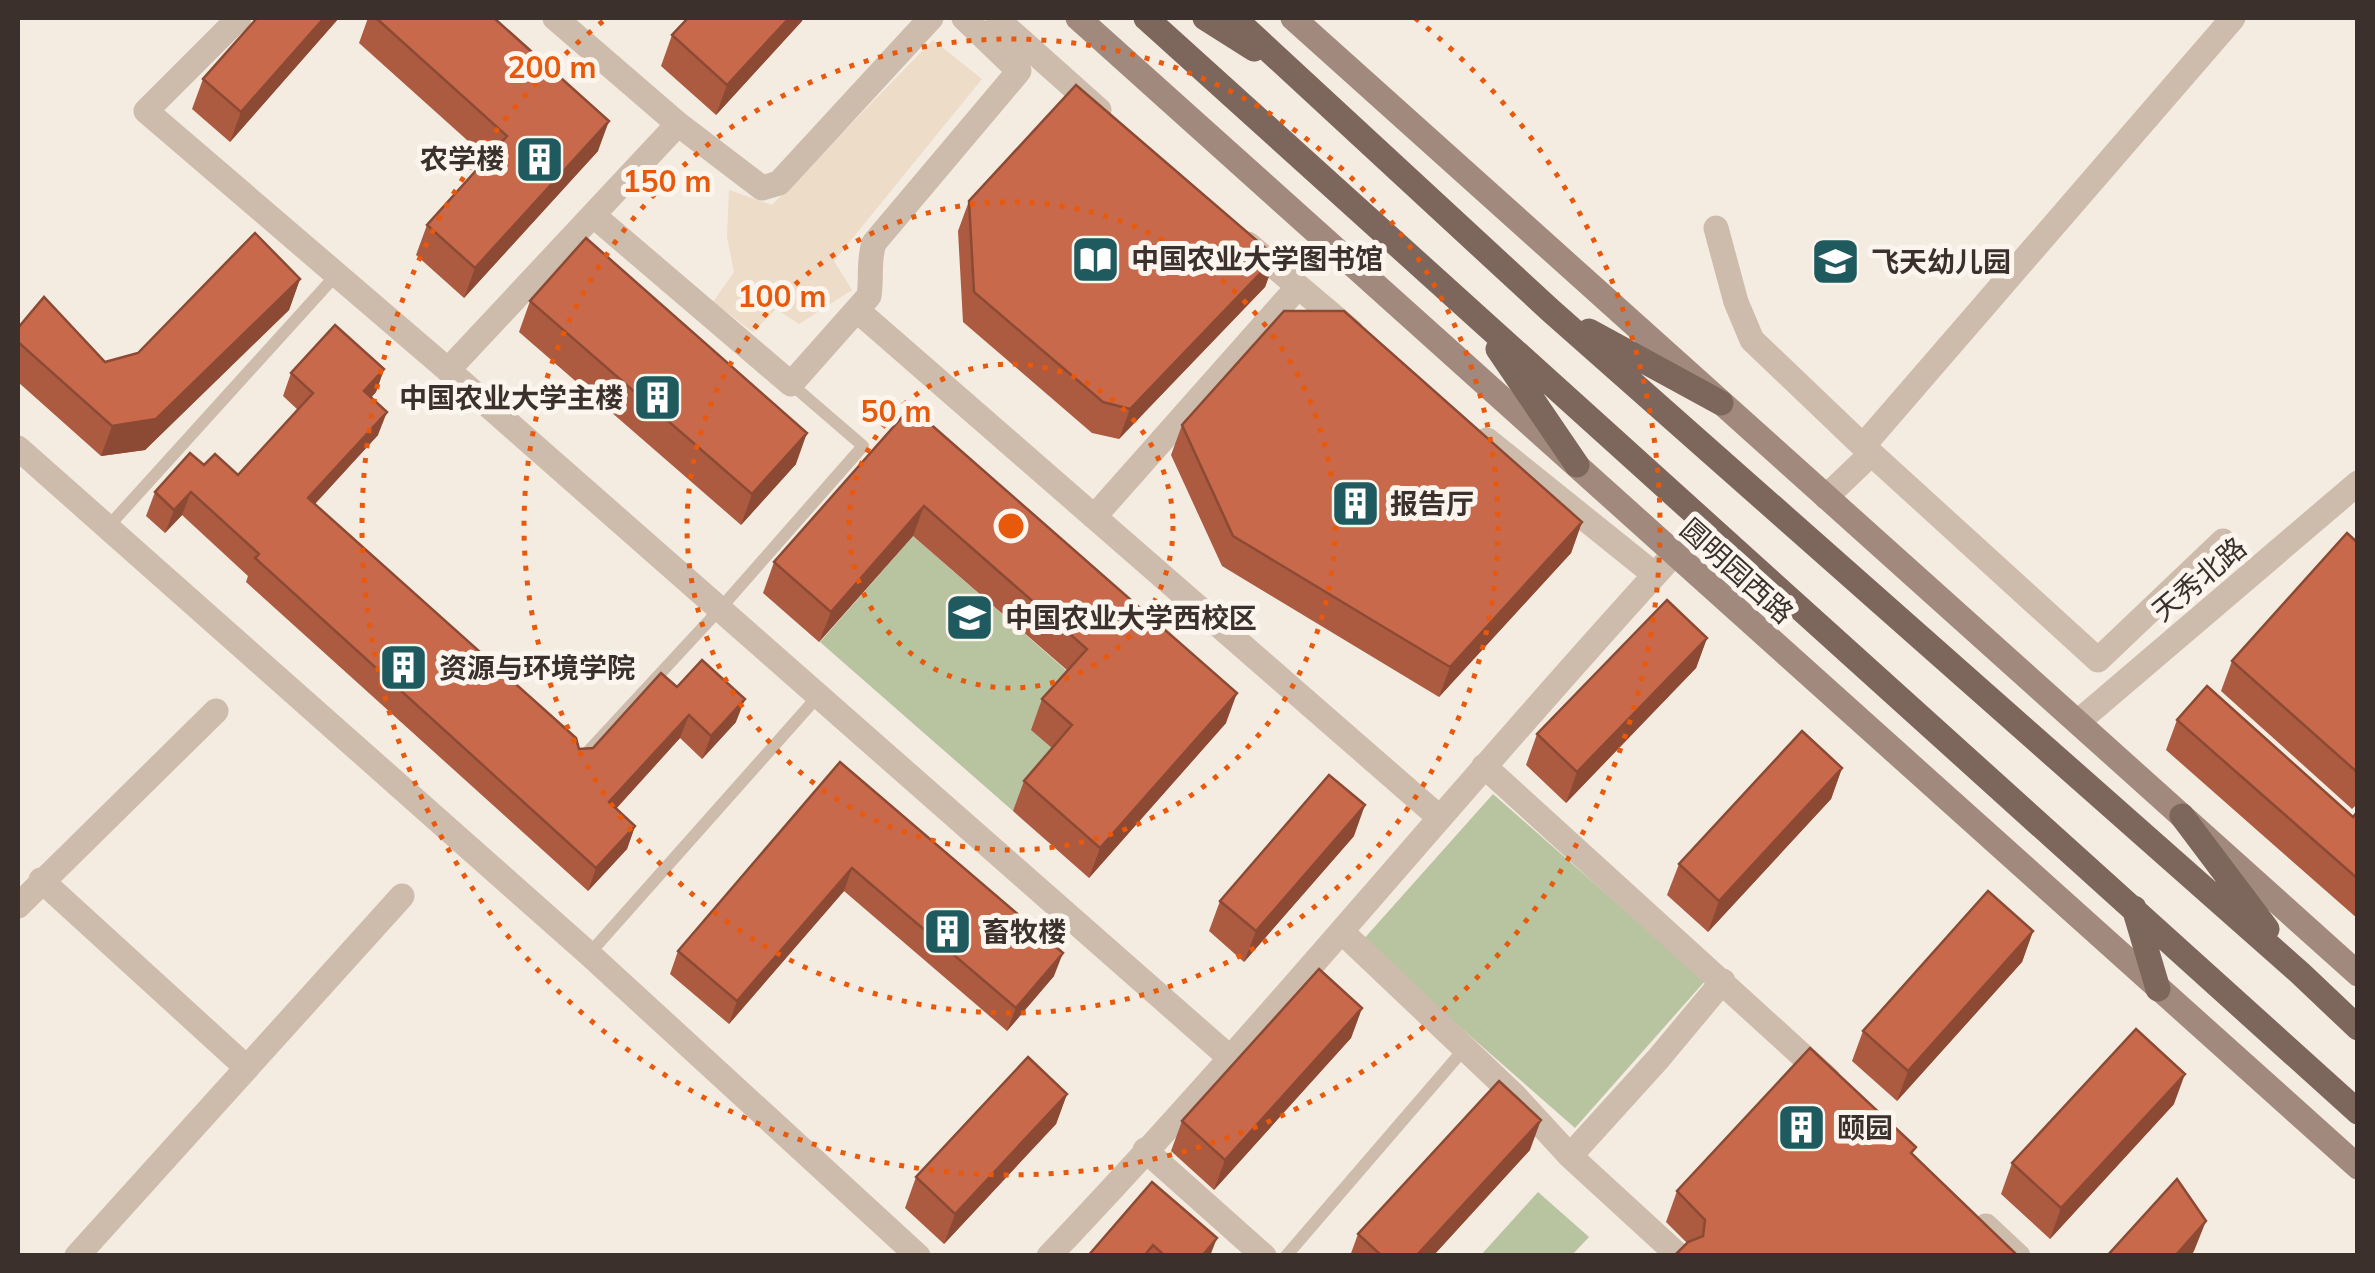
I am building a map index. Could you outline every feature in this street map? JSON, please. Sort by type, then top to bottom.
[{"type":"main road","name":"圆明园西路","points":[[1146,18],[2358,1112]]},
{"type":"main road","points":[[1205,18],[1288,70]]},
{"type":"main road","points":[[1234,18],[1550,310],[2358,1028]]},
{"type":"main road","points":[[1550,310],[1721,403]]},
{"type":"main road","points":[[1478,320],[1577,466]]},
{"type":"main road","points":[[2182,816],[2300,973]]},
{"type":"main road","points":[[2134,908],[2158,988]]},
{"type":"street","points":[[239,18],[146,111],[448,370],[1229,1056]]},
{"type":"street","points":[[555,18],[678,124],[762,188],[779,183],[932,18]]},
{"type":"street","points":[[964,18],[994,24],[1112,122]]},
{"type":"street","name":"圆明园西路","points":[[1078,18],[2358,1166]]},
{"type":"street","points":[[1294,18],[2358,974]]},
{"type":"street","points":[[1826,497],[2233,18]]},
{"type":"street","points":[[593,216],[790,384],[869,296],[869,257],[874,243],[1020,70],[994,24]]},
{"type":"street","points":[[448,370],[678,124]]},
{"type":"street","points":[[1226,224],[1297,288],[1375,350]]},
{"type":"street","points":[[1716,228],[1736,302],[1752,340],[2098,660],[2224,541]]},
{"type":"street","points":[[1094,517],[1297,288]]},
{"type":"street","points":[[858,311],[1440,818]]},
{"type":"street","points":[[1468,425],[1655,574]]},
{"type":"street","points":[[18,448],[589,954],[918,1256]]},
{"type":"street","name":"天秀北路","points":[[2079,721],[2358,483]]},
{"type":"street","points":[[1049,1256],[1342,932],[1674,554]]},
{"type":"street","points":[[18,906],[216,711]]},
{"type":"street","points":[[1484,766],[1850,1099]]},
{"type":"street","points":[[41,880],[246,1068]]},
{"type":"street","points":[[77,1256],[402,896]]},
{"type":"street","points":[[1342,932],[1678,1256]]},
{"type":"street","points":[[1570,1156],[1723,981]]},
{"type":"street","points":[[1145,1150],[1264,1256]]},
{"type":"street","points":[[1962,1203],[2018,1256]]},
{"type":"lane","points":[[106,529],[337,274]]},
{"type":"lane","points":[[577,764],[863,446],[790,384]]},
{"type":"lane","points":[[589,954],[820,696]]},
{"type":"lane","points":[[1286,1256],[1465,1048]]},
{"type":"green space","points":[[913,536],[1076,679],[1061,756],[1013,811],[820,642]]},
{"type":"green space","points":[[1493,794],[1705,981],[1575,1128],[1362,941]]},
{"type":"green space","points":[[1538,1192],[1589,1237],[1572,1255],[1481,1255]]},
{"type":"shaded area","points":[[933,40],[982,79],[834,261],[852,290],[799,324],[776,309],[753,332],[713,302],[734,272],[727,237],[729,190],[772,205]]},
{"type":"building","points":[[257,18],[324,18],[241,112],[203,79]]},
{"type":"building","name":"农学楼","points":[[376,18],[494,18],[609,121],[475,268],[427,225],[507,136]]},
{"type":"building","points":[[688,18],[789,18],[727,85],[672,35]]},
{"type":"building","name":"中国农业大学图书馆","points":[[1076,85],[1276,257],[1130,409],[1103,402],[974,292],[969,201]]},
{"type":"building","points":[[255,233],[300,279],[156,419],[112,426],[18,342],[18,328],[44,297],[105,362],[138,353]]},
{"type":"building","name":"中国农业大学主楼","points":[[586,238],[807,433],[752,494],[530,301]]},
{"type":"building","name":"报告厅","points":[[1284,311],[1344,311],[1582,522],[1450,667],[1233,536],[1182,425]]},
{"type":"building","points":[[335,325],[384,369],[364,391],[387,412],[308,498],[576,738],[579,749],[593,748],[661,673],[677,687],[702,660],[745,699],[711,736],[689,715],[609,802],[635,826],[596,868],[255,558],[259,554],[191,492],[174,510],[155,492],[190,453],[204,465],[215,454],[238,475],[313,393],[291,373]]},
{"type":"building","points":[[911,407],[1237,693],[1100,848],[1024,781],[1072,725],[1042,699],[1087,649],[924,506],[831,612],[774,562]]},
{"type":"building","points":[[2347,533],[2358,543],[2358,773],[2232,661]]},
{"type":"building","points":[[1667,600],[1707,638],[1577,772],[1537,734]]},
{"type":"building","points":[[2207,686],[2353,817],[2358,811],[2358,879],[2177,720]]},
{"type":"building","points":[[1802,731],[1842,768],[1719,901],[1679,864]]},
{"type":"building","name":"畜牧楼","points":[[840,762],[1063,953],[1016,1008],[852,868],[737,1001],[678,951]]},
{"type":"building","points":[[1329,775],[1365,805],[1256,931],[1220,901]]},
{"type":"building","points":[[1988,891],[2033,931],[1908,1071],[1863,1031]]},
{"type":"building","points":[[1319,969],[1362,1008],[1225,1160],[1182,1121]]},
{"type":"building","points":[[2136,1029],[2185,1074],[2061,1208],[2012,1163]]},
{"type":"building","points":[[1810,1048],[1916,1147],[1911,1153],[2015,1256],[1674,1256],[1688,1242],[1703,1236],[1705,1220],[1677,1191]]},
{"type":"building","points":[[1028,1057],[1067,1094],[955,1214],[916,1177]]},
{"type":"building","points":[[1499,1081],[1541,1120],[1416,1256],[1382,1256],[1358,1234]]},
{"type":"building","points":[[2177,1179],[2206,1221],[2175,1256],[2107,1256]]},
{"type":"building","points":[[1152,1182],[1217,1238],[1202,1256],[1165,1256],[1153,1245],[1144,1256],[1088,1256]]},
{"type":"place","name":"农学楼","points":[[539,159]]},
{"type":"place","name":"中国农业大学图书馆","points":[[1096,259]]},
{"type":"place","name":"飞天幼儿园","points":[[1836,262]]},
{"type":"place","name":"中国农业大学主楼","points":[[658,398]]},
{"type":"place","name":"报告厅","points":[[1355,504]]},
{"type":"place","name":"中国农业大学西校区","points":[[970,618]]},
{"type":"place","name":"资源与环境学院","points":[[404,668]]},
{"type":"place","name":"畜牧楼","points":[[947,932]]},
{"type":"place","name":"颐园","points":[[1802,1128]]}]
